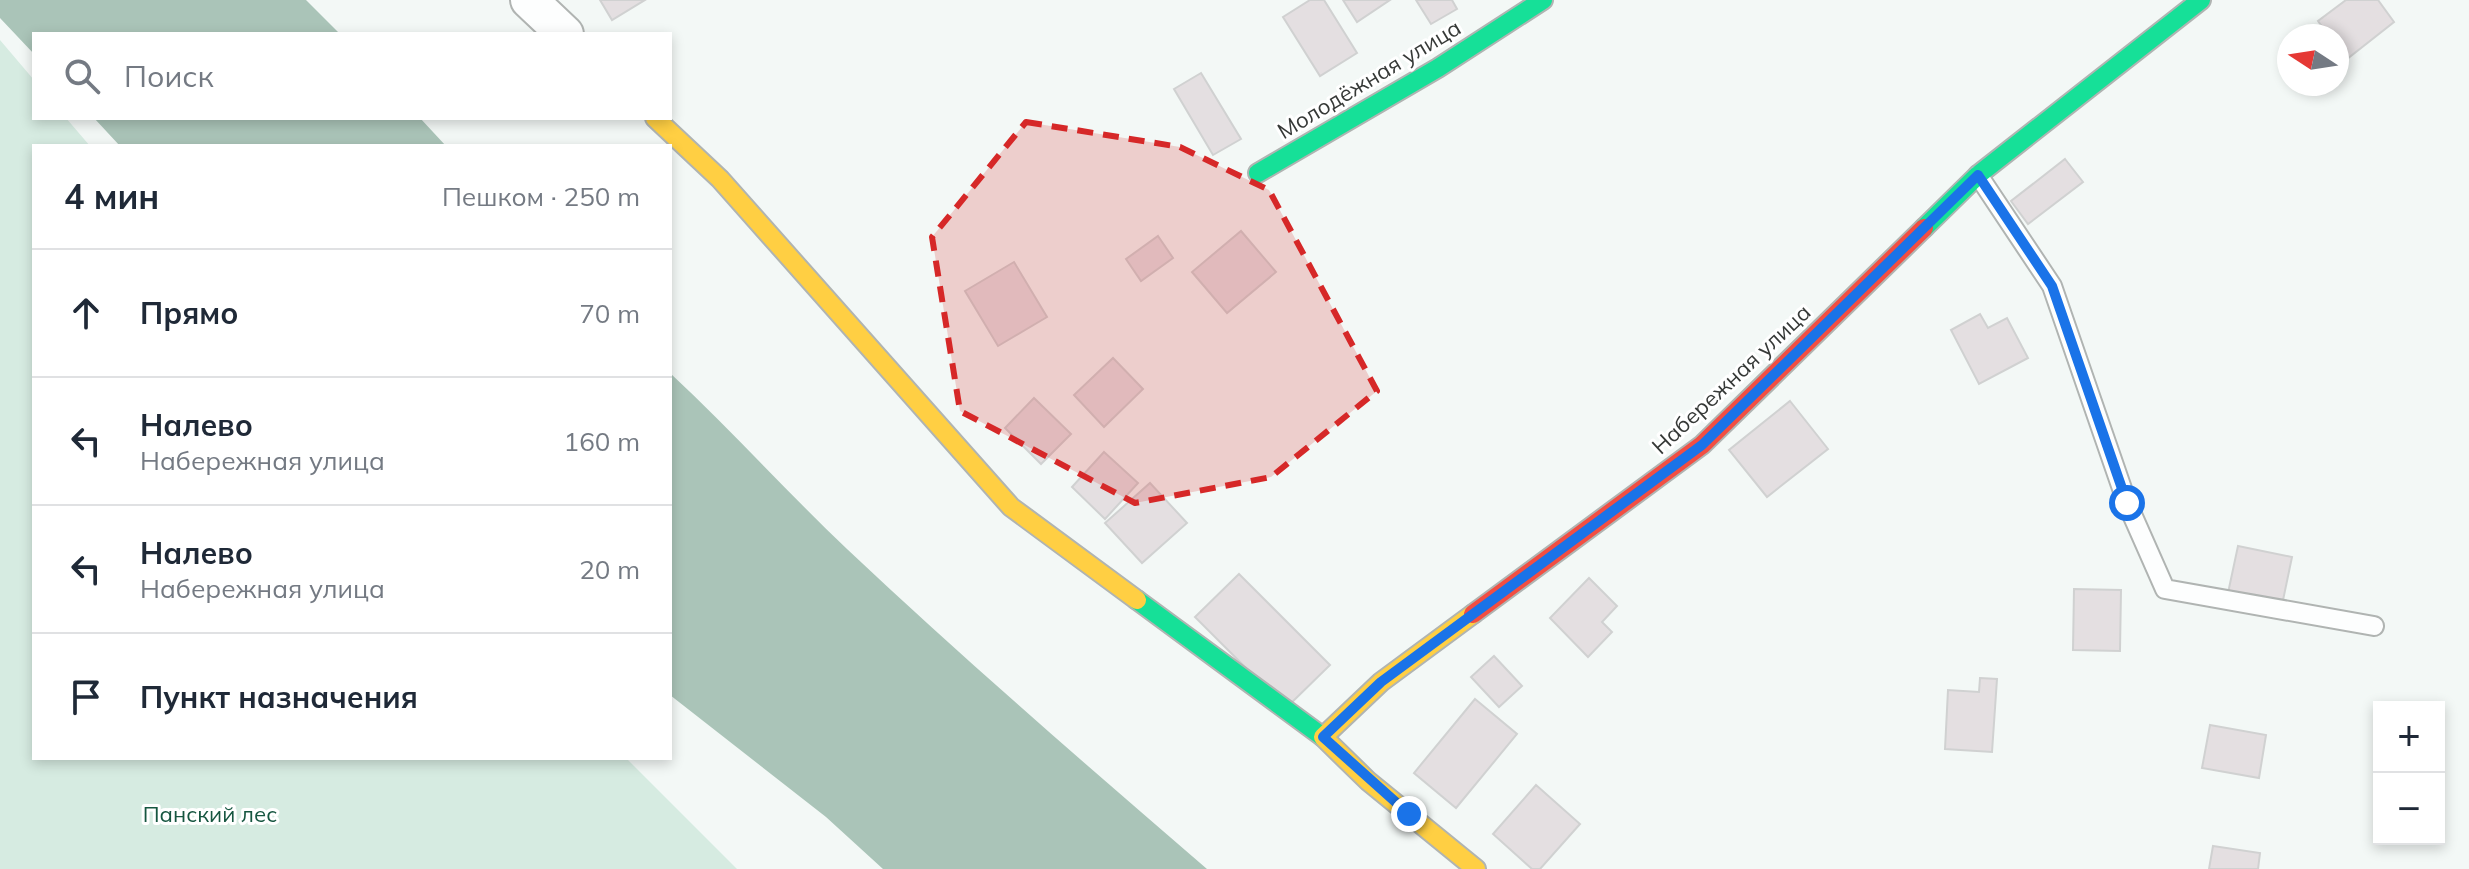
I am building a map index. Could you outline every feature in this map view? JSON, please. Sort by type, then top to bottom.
[{"type":"street","points":[[529,0],[563,32]]},
{"type":"street","name":"Молодёжная улица","points":[[1258,173],[1438,68],[1543,0]]},
{"type":"street","name":"Набережная улица","points":[[1323,737],[1381,682],[1702,445],[1978,175],[2201,0]]},
{"type":"street","points":[[657,120],[720,179],[1011,507],[1323,737],[1368,781],[1476,869]]},
{"type":"lane","points":[[1978,175],[2052,286],[2127,503],[2165,589],[2374,626]]},
{"type":"highlighted area","points":[[1026,122],[1180,147],[1269,190],[1377,391],[1271,477],[1135,503],[960,411],[932,237]]},
{"type":"green space","name":"Панский лес","points":[[0,40],[32,78],[32,120],[68,120],[88,144],[32,144],[32,760],[628,760],[737,869],[0,869]]},
{"type":"shaded area","points":[[0,0],[306,0],[338,32],[32,32],[32,52],[0,18]]},
{"type":"shaded area","points":[[96,120],[422,120],[444,144],[118,144]]},
{"type":"shaded area","points":[[672,375],[891,590],[1207,869],[883,869],[826,817],[672,697]]},
{"type":"building","points":[[600,0],[645,0],[612,20]]},
{"type":"building","points":[[1310,0],[1324,0],[1357,53],[1320,76],[1283,17]]},
{"type":"building","points":[[1343,0],[1390,0],[1357,22]]},
{"type":"building","points":[[1416,0],[1452,0],[1457,9],[1431,24]]},
{"type":"building","points":[[2346,0],[2378,0],[2394,22],[2349,57],[2349,24],[2320,24],[2318,21]]},
{"type":"building","points":[[1201,73],[1241,139],[1213,155],[1174,89]]},
{"type":"building","points":[[2065,159],[2083,182],[2028,224],[2011,201]]},
{"type":"building","points":[[1241,231],[1276,272],[1227,313],[1192,272]]},
{"type":"building","points":[[1158,236],[1173,258],[1141,281],[1126,259]]},
{"type":"building","points":[[1014,262],[1047,317],[998,346],[965,291]]},
{"type":"building","points":[[1980,314],[1988,328],[2007,318],[2028,358],[1979,384],[1951,330]]},
{"type":"building","points":[[1113,358],[1143,389],[1104,427],[1074,395]]},
{"type":"building","points":[[1034,398],[1071,434],[1041,464],[1005,428]]},
{"type":"building","points":[[1790,401],[1828,449],[1767,497],[1729,450]]},
{"type":"building","points":[[1104,452],[1138,483],[1105,519],[1072,487]]},
{"type":"building","points":[[1150,483],[1187,523],[1142,563],[1105,523]]},
{"type":"building","points":[[2238,546],[2292,557],[2282,605],[2228,593]]},
{"type":"building","points":[[1239,574],[1330,665],[1286,708],[1195,617]]},
{"type":"building","points":[[1589,578],[1617,606],[1602,622],[1612,632],[1588,657],[1550,618]]},
{"type":"building","points":[[2074,589],[2121,590],[2120,651],[2073,650]]},
{"type":"building","points":[[1494,656],[1522,686],[1499,707],[1471,677]]},
{"type":"building","points":[[1980,678],[1997,679],[1992,752],[1945,749],[1948,690],[1979,692]]},
{"type":"building","points":[[1475,699],[1517,734],[1456,808],[1414,773]]},
{"type":"building","points":[[2210,725],[2266,735],[2259,778],[2202,768]]},
{"type":"building","points":[[1536,785],[1580,824],[1540,869],[1532,869],[1493,834]]},
{"type":"building","points":[[2213,846],[2260,853],[2258,869],[2209,869]]},
{"type":"traffic: fast","points":[[1258,173],[1438,68],[1543,0]]},
{"type":"traffic: fast","points":[[1924,228],[1978,175],[2201,0]]},
{"type":"traffic: fast","points":[[1137,600],[1323,737]]},
{"type":"traffic: slow","points":[[657,120],[720,179],[1011,507],[1137,600]]},
{"type":"traffic: slow","points":[[1473,614],[1381,682],[1323,737],[1368,781],[1476,869]]},
{"type":"traffic: jam","points":[[1473,614],[1702,445],[1924,228]]},
{"type":"route","points":[[1409,814],[1368,781],[1323,737],[1381,682],[1702,445],[1978,175],[2052,286],[2127,503]]}]
